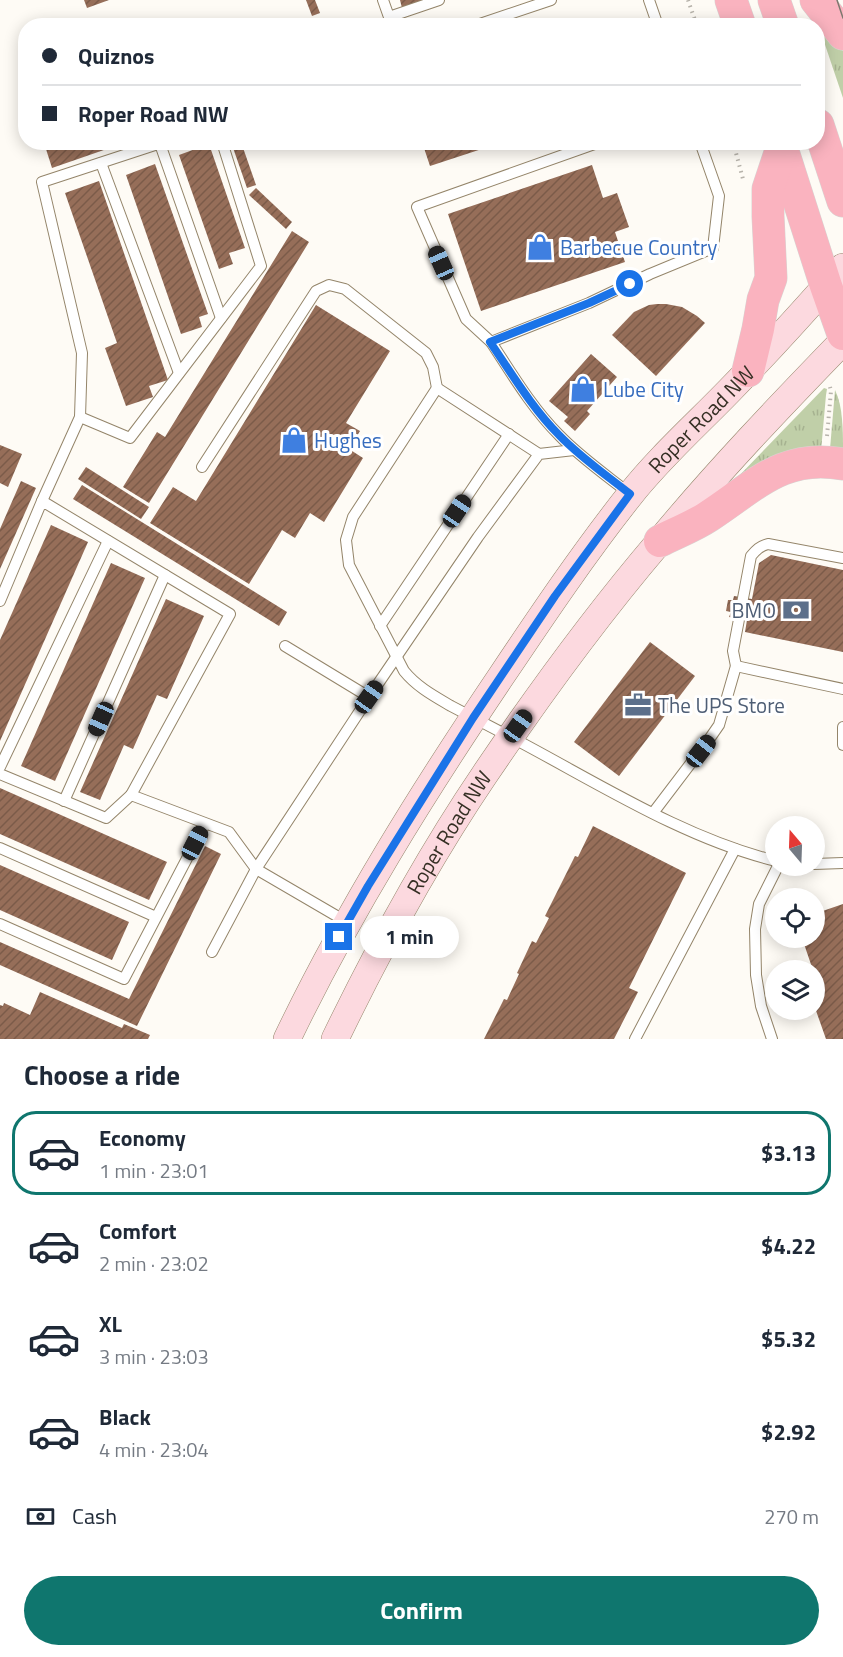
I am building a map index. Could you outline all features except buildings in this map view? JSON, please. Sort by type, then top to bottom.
[{"type":"main road","points":[[731,0],[737,18]]},
{"type":"main road","points":[[774,0],[780,18]]},
{"type":"main road","points":[[816,0],[843,34]]},
{"type":"main road","points":[[825,146],[843,201]]},
{"type":"main road","points":[[748,371],[763,300],[771,279],[768,189],[780,150]]},
{"type":"main road","points":[[783,150],[834,277],[843,334]]},
{"type":"main road","name":"Roper Road NW","points":[[287,1039],[347,922],[408,820],[555,596],[630,494],[834,277]]},
{"type":"main road","name":"Roper Road NW","points":[[334,1039],[384,942],[434,854],[510,737],[567,657],[660,541],[723,468],[843,341]]},
{"type":"main road","points":[[660,541],[708,517],[757,482],[792,465],[825,461],[835,453]]},
{"type":"lane","points":[[382,0],[389,17],[439,0]]},
{"type":"lane","points":[[498,18],[551,0]]},
{"type":"lane","points":[[649,0],[655,18]]},
{"type":"lane","points":[[0,601],[80,417],[82,353],[42,182],[141,150]]},
{"type":"lane","points":[[164,150],[221,318]]},
{"type":"lane","points":[[80,417],[130,438],[261,266],[225,150]]},
{"type":"lane","points":[[577,150],[417,207],[466,319],[490,342],[532,403],[552,427],[574,450],[630,494]]},
{"type":"lane","points":[[490,342],[589,303],[713,248],[719,196],[703,150]]},
{"type":"lane","points":[[101,163],[179,373]]},
{"type":"lane","points":[[202,467],[316,291],[329,285],[345,289],[426,353],[433,368],[437,388],[353,517],[346,540],[348,565],[404,671],[412,681],[427,692],[653,813],[709,840],[765,858]]},
{"type":"lane","points":[[437,388],[539,454],[574,450]]},
{"type":"lane","points":[[380,626],[509,434]]},
{"type":"lane","points":[[212,952],[256,869],[478,537],[539,454]]},
{"type":"lane","points":[[0,774],[106,818],[131,795],[230,614],[42,501]]},
{"type":"lane","points":[[0,768],[108,541]]},
{"type":"lane","points":[[653,813],[719,725],[735,666],[733,651],[751,556],[762,545],[768,544],[843,558]]},
{"type":"lane","points":[[64,801],[165,575]]},
{"type":"lane","points":[[285,646],[369,697]]},
{"type":"lane","points":[[735,666],[843,689]]},
{"type":"lane","points":[[843,727],[843,745]]},
{"type":"lane","points":[[131,795],[229,832],[256,869],[347,922]]},
{"type":"lane","points":[[0,924],[124,979],[205,824]]},
{"type":"lane","points":[[0,848],[156,917]]},
{"type":"lane","points":[[635,1039],[735,849]]},
{"type":"lane","points":[[825,864],[843,863]]},
{"type":"lane","points":[[771,1039],[760,1006],[754,929],[759,904],[773,876]]},
{"type":"path","points":[[688,0],[694,18]]},
{"type":"path","points":[[831,391],[835,453]]},
{"type":"green space","points":[[825,31],[843,51],[843,98],[825,45]]},
{"type":"green space","points":[[824,388],[827,389],[821,451],[734,481]]},
{"type":"green space","points":[[835,390],[841,411],[843,451],[830,449]]},
{"type":"tram line","points":[[837,0],[843,18]]},
{"type":"place","name":"Barbecue Country","points":[[540,247]]},
{"type":"place","name":"Lube City","points":[[583,389]]},
{"type":"place","name":"Hughes","points":[[294,440]]},
{"type":"place","name":"BMO","points":[[796,610]]},
{"type":"place","name":"The UPS Store","points":[[638,705]]},
{"type":"route","points":[[339,937],[408,820],[473,718],[555,596],[630,494],[574,450],[545,420],[490,342],[589,303],[630,284]]}]
